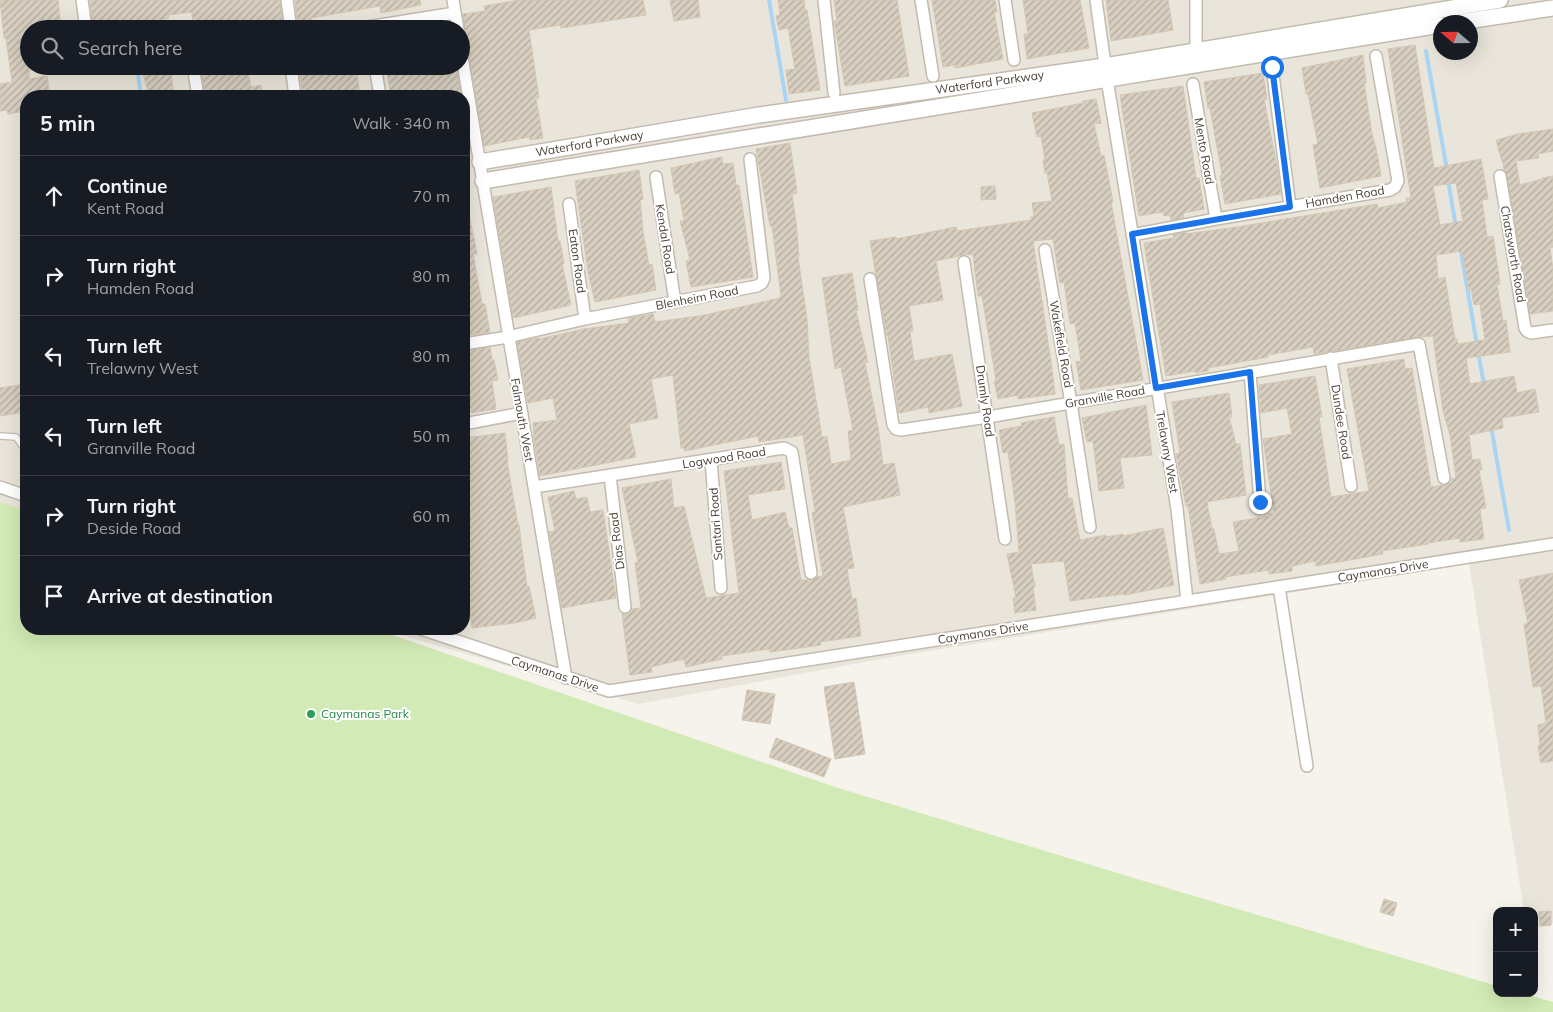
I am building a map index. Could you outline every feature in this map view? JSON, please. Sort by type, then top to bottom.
[{"type":"street","points":[[82,0],[85,20]]},
{"type":"street","points":[[286,0],[289,20]]},
{"type":"street","points":[[453,0],[456,20]]},
{"type":"street","points":[[824,0],[834,93]]},
{"type":"street","points":[[921,0],[933,76]]},
{"type":"street","points":[[1005,0],[1014,60]]},
{"type":"street","name":"Trelawny West","points":[[1096,0],[1156,388],[1177,509],[1187,601]]},
{"type":"street","points":[[1196,0],[1196,51]]},
{"type":"street","name":"Waterford Parkway","points":[[483,181],[1106,72],[1196,51],[1500,0]]},
{"type":"street","points":[[1478,19],[1553,8]]},
{"type":"street","points":[[414,20],[455,13]]},
{"type":"street","name":"Waterford Parkway","points":[[480,162],[759,115],[1106,72],[1433,27]]},
{"type":"street","name":"Hamden Road","points":[[1132,234],[1390,190],[1395,187],[1398,181],[1376,56]]},
{"type":"street","points":[[1272,67],[1290,207]]},
{"type":"street","points":[[194,75],[197,90]]},
{"type":"street","points":[[292,75],[295,90]]},
{"type":"street","points":[[376,75],[379,90]]},
{"type":"street","name":"Falmouth West","points":[[465,75],[468,90]]},
{"type":"street","name":"Mento Road","points":[[1193,84],[1216,219]]},
{"type":"street","name":"Falmouth West","points":[[470,104],[566,678]]},
{"type":"street","name":"Blenheim Road","points":[[470,343],[757,286],[762,283],[764,278],[750,159]]},
{"type":"street","name":"Chatsworth Road","points":[[1500,176],[1527,331],[1531,333],[1553,330]]},
{"type":"street","name":"Kendal Road","points":[[656,177],[675,302]]},
{"type":"street","name":"Eaton Road","points":[[569,204],[585,319]]},
{"type":"street","name":"Wakefield Road","points":[[1045,250],[1090,527]]},
{"type":"street","name":"Drumly Road","points":[[964,262],[1005,539]]},
{"type":"street","name":"Granville Road","points":[[870,279],[893,424],[896,429],[901,430],[988,417],[1419,344],[1444,478]]},
{"type":"street","name":"Dundee Road","points":[[1331,358],[1351,486]]},
{"type":"street","points":[[1250,372],[1260,502]]},
{"type":"street","points":[[470,423],[522,414]]},
{"type":"street","name":"Logwood Road","points":[[534,487],[784,448],[792,452],[811,573]]},
{"type":"street","name":"Santari Road","points":[[711,460],[721,588]]},
{"type":"street","name":"Dias Road","points":[[610,476],[625,607]]},
{"type":"street","points":[[0,487],[20,494]]},
{"type":"street","name":"Caymanas Drive","points":[[439,635],[609,691],[1553,544]]},
{"type":"street","points":[[1279,587],[1307,766]]},
{"type":"lane","points":[[0,436],[16,437],[20,443]]},
{"type":"shaded area","points":[[0,0],[1553,0],[1553,923],[1538,926],[1538,907],[1523,907],[1469,564],[886,658],[638,704],[402,635],[470,635],[470,90],[20,90],[20,523],[0,518]]},
{"type":"green space","name":"Caymanas Park","points":[[0,502],[20,509],[20,635],[392,635],[832,786],[1493,985],[1493,997],[1536,997],[1553,1002],[1553,1012],[0,1012]]},
{"type":"building","points":[[0,0],[58,0],[60,20],[20,20],[20,75],[29,75],[29,79],[47,76],[49,90],[20,90],[20,112],[8,114],[7,110],[0,111],[0,84],[12,82],[6,38],[4,38]]},
{"type":"building","points":[[90,0],[280,0],[282,20],[192,20],[192,12],[168,15],[169,18],[164,20],[92,20]]},
{"type":"building","points":[[295,0],[420,0],[421,5],[381,13],[380,6],[311,18],[311,20],[297,20]]},
{"type":"building","points":[[519,0],[643,0],[646,15],[561,28],[560,25],[529,30],[539,98],[536,99],[543,138],[530,140],[529,137],[484,146],[470,62],[470,20],[464,20],[463,14],[485,11],[484,6]]},
{"type":"building","points":[[670,0],[698,0],[700,17],[674,21]]},
{"type":"building","points":[[778,0],[804,0],[820,90],[789,94],[786,70],[795,69],[788,28],[779,30],[776,16],[780,15]]},
{"type":"building","points":[[834,0],[897,0],[909,76],[845,86],[834,21],[837,20]]},
{"type":"building","points":[[932,0],[995,0],[997,12],[994,12],[1003,59],[955,68],[955,65],[943,67]]},
{"type":"building","points":[[1023,0],[1080,0],[1089,48],[1027,59],[1024,34],[1028,34]]},
{"type":"building","points":[[1106,0],[1168,0],[1173,30],[1111,41]]},
{"type":"building","points":[[1415,45],[1434,168],[1481,159],[1488,199],[1482,200],[1487,237],[1493,236],[1500,284],[1497,285],[1503,321],[1506,320],[1510,352],[1466,358],[1470,384],[1514,376],[1517,393],[1535,389],[1539,412],[1502,418],[1503,428],[1469,435],[1472,460],[1480,459],[1482,470],[1479,470],[1486,508],[1480,509],[1484,539],[1460,542],[1460,538],[1428,543],[1382,551],[1383,554],[1316,566],[1315,561],[1292,566],[1292,571],[1269,574],[1268,570],[1226,577],[1226,579],[1200,584],[1188,506],[1186,506],[1176,454],[1180,453],[1172,402],[1229,393],[1232,417],[1229,417],[1236,444],[1240,444],[1246,495],[1207,502],[1219,554],[1239,551],[1233,522],[1269,516],[1269,514],[1274,513],[1263,439],[1292,434],[1287,408],[1261,413],[1259,385],[1315,376],[1322,417],[1319,417],[1331,497],[1369,491],[1347,369],[1404,359],[1405,369],[1412,368],[1431,487],[1446,485],[1452,482],[1451,479],[1456,478],[1450,435],[1443,411],[1433,336],[1314,354],[1313,347],[1208,368],[1208,371],[1196,373],[1195,371],[1166,376],[1144,243],[1174,238],[1173,235],[1186,232],[1186,234],[1237,227],[1377,204],[1378,208],[1407,202],[1406,198],[1411,198],[1388,49]],"holes":[[[1456,183],[1463,221],[1440,225],[1433,186]],[[1462,251],[1469,290],[1471,289],[1474,305],[1480,304],[1485,340],[1458,344],[1457,339],[1455,339],[1445,277],[1438,279],[1436,255]]]},
{"type":"building","points":[[1363,55],[1366,83],[1364,83],[1381,176],[1320,188],[1313,145],[1318,144],[1302,68]]},
{"type":"building","points":[[1263,73],[1267,99],[1264,99],[1281,194],[1225,204],[1220,176],[1222,175],[1204,82]]},
{"type":"building","points":[[143,75],[171,75],[173,90],[147,90]]},
{"type":"building","points":[[202,75],[249,75],[251,87],[261,85],[262,90],[204,90]]},
{"type":"building","points":[[300,75],[357,75],[359,90],[302,90]]},
{"type":"building","points":[[388,75],[458,75],[460,90],[390,90]]},
{"type":"building","points":[[1183,86],[1196,178],[1199,178],[1204,209],[1183,213],[1184,218],[1171,220],[1170,215],[1164,216],[1163,212],[1139,216],[1120,95]]},
{"type":"building","points":[[1096,99],[1101,123],[1094,124],[1101,156],[1104,155],[1113,202],[1111,202],[1143,380],[1081,390],[1076,362],[1081,361],[1075,323],[1070,324],[1064,282],[1060,283],[1053,239],[1033,241],[1055,394],[1018,399],[1018,395],[998,399],[982,296],[978,296],[973,254],[963,255],[936,261],[943,300],[909,306],[913,331],[910,332],[914,361],[952,354],[962,406],[929,413],[928,407],[899,413],[888,336],[870,241],[896,237],[896,239],[956,227],[957,231],[1031,220],[1031,217],[1034,216],[1032,203],[1052,201],[1047,173],[1045,173],[1041,136],[1037,137],[1032,113]]},
{"type":"building","points":[[1553,129],[1553,151],[1538,154],[1539,158],[1516,161],[1520,185],[1553,176],[1553,247],[1550,248],[1553,269],[1553,311],[1530,314],[1507,175],[1496,140],[1518,134]]},
{"type":"building","points":[[790,143],[797,193],[792,194],[798,257],[807,319],[809,357],[822,437],[827,436],[831,464],[851,460],[848,431],[853,430],[841,367],[835,369],[822,278],[852,273],[858,310],[856,311],[868,362],[865,363],[878,427],[883,465],[894,463],[900,495],[843,507],[854,568],[847,569],[852,599],[856,598],[861,636],[820,642],[821,645],[770,652],[769,649],[722,656],[722,659],[686,667],[684,659],[651,667],[652,672],[630,675],[622,614],[626,614],[632,609],[641,608],[635,563],[638,562],[622,488],[671,479],[674,508],[684,506],[706,598],[739,593],[724,471],[781,462],[785,489],[748,495],[752,520],[785,512],[789,528],[792,528],[801,580],[813,580],[823,576],[812,513],[815,512],[803,435],[759,442],[758,436],[685,451],[684,448],[681,448],[673,375],[651,379],[658,418],[629,424],[636,457],[540,476],[533,423],[557,420],[553,398],[528,403],[517,342],[584,329],[629,323],[628,318],[653,314],[655,322],[705,315],[780,298],[772,226],[770,226],[756,149]]},
{"type":"building","points":[[722,157],[723,164],[733,163],[736,185],[739,185],[753,277],[691,287],[686,261],[690,260],[680,221],[684,221],[679,193],[675,194],[671,168]]},
{"type":"building","points":[[639,170],[643,199],[640,200],[643,231],[649,265],[652,264],[656,290],[595,302],[588,272],[575,181]]},
{"type":"building","points":[[995,186],[996,199],[981,200],[981,187]]},
{"type":"building","points":[[551,187],[558,241],[560,241],[564,263],[562,264],[571,305],[513,318],[493,197]]},
{"type":"building","points":[[470,219],[477,254],[473,254],[482,304],[485,304],[490,332],[470,335]]},
{"type":"building","points":[[490,347],[498,380],[492,381],[496,409],[471,413],[470,411],[470,350]]},
{"type":"building","points":[[20,385],[20,413],[0,416],[0,388]]},
{"type":"building","points":[[1146,405],[1152,455],[1120,458],[1124,488],[1099,491],[1093,441],[1087,442],[1082,418]]},
{"type":"building","points":[[1054,417],[1059,445],[1064,444],[1068,499],[1072,498],[1080,540],[1106,535],[1106,537],[1123,534],[1123,536],[1163,528],[1174,585],[1125,595],[1070,601],[1064,561],[1031,564],[1036,610],[1015,613],[1013,598],[1016,598],[1007,554],[1019,552],[1015,502],[1008,452],[1003,453],[999,430],[1022,426],[1021,423]]},
{"type":"building","points":[[505,433],[507,461],[519,525],[527,587],[529,586],[536,618],[515,623],[472,628],[470,612],[470,437]]},
{"type":"building","points":[[574,491],[576,499],[587,497],[590,512],[603,510],[616,598],[562,608],[549,532],[555,531],[548,497]]},
{"type":"building","points":[[1553,573],[1553,761],[1541,763],[1538,746],[1540,745],[1538,725],[1546,723],[1541,686],[1533,687],[1524,624],[1528,623],[1519,580]]},
{"type":"building","points":[[854,682],[865,754],[835,759],[824,687]]},
{"type":"building","points":[[747,690],[775,694],[770,724],[742,720]]},
{"type":"building","points":[[776,738],[831,759],[824,777],[769,757]]},
{"type":"building","points":[[1384,899],[1397,903],[1393,916],[1380,912]]},
{"type":"building","points":[[1551,911],[1551,925],[1540,926],[1539,912]]},
{"type":"waterway","points":[[769,0],[786,100]]},
{"type":"waterway","points":[[1426,51],[1447,170]]},
{"type":"waterway","points":[[138,75],[140,90]]},
{"type":"waterway","points":[[1448,180],[1456,227]]},
{"type":"waterway","points":[[1460,246],[1477,345]]},
{"type":"waterway","points":[[1478,352],[1484,384]]},
{"type":"waterway","points":[[1491,426],[1509,530]]},
{"type":"place","name":"Caymanas Park","points":[[311,714]]},
{"type":"route","points":[[1260,502],[1250,372],[1156,388],[1132,234],[1290,207],[1272,67]]}]
